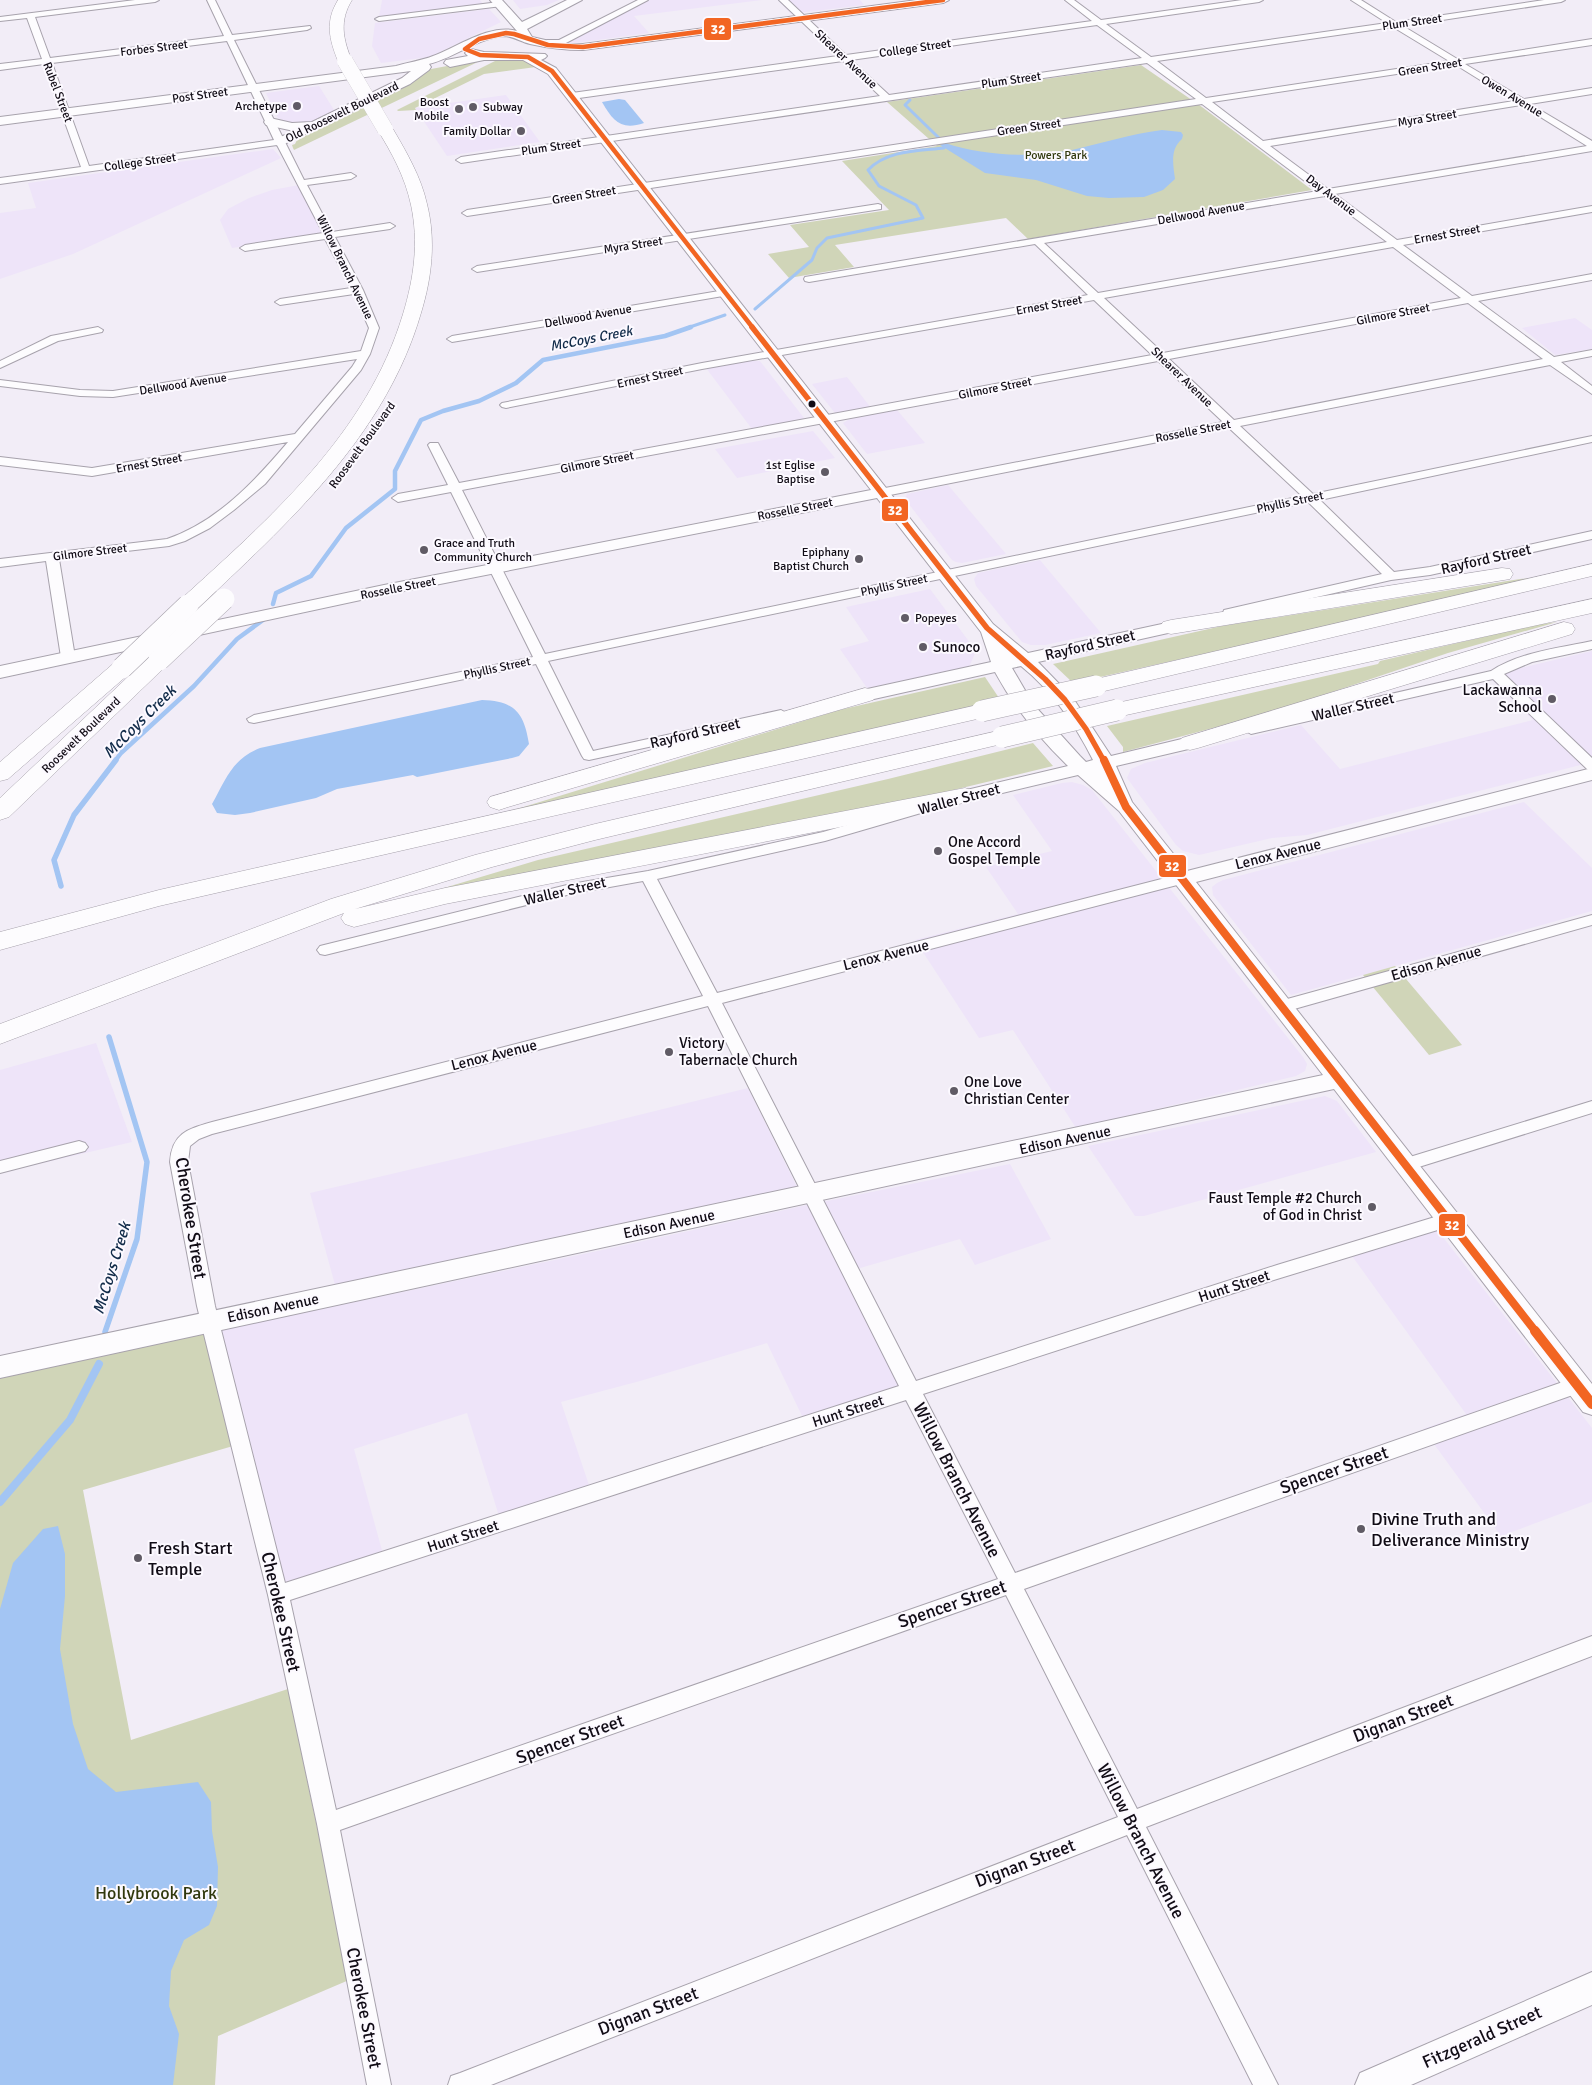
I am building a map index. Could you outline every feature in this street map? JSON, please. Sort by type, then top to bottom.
[{"type":"highway","name":"Roosevelt Boulevard","points":[[345,0],[339,7],[335,27],[336,39],[351,60],[390,127],[418,162],[430,192],[438,228],[438,269],[432,310]]},
{"type":"highway","name":"Roosevelt Boulevard","points":[[350,29],[351,60]]},
{"type":"highway","name":"Roosevelt Boulevard","points":[[0,774],[122,668],[284,515],[335,457],[374,403],[408,333],[422,270],[423,231],[416,193],[398,152],[390,127]]},
{"type":"highway","name":"Roosevelt Boulevard","points":[[328,492],[355,459],[391,406],[423,340]]},
{"type":"highway","points":[[1171,627],[1592,559]]},
{"type":"highway","points":[[0,941],[159,898],[1096,686],[1592,570]]},
{"type":"highway","name":"Roosevelt Boulevard","points":[[0,812],[231,592]]},
{"type":"highway","points":[[0,1034],[340,906],[484,861],[595,832],[1117,710],[1592,606]]},
{"type":"highway","points":[[1190,743],[1592,621]]},
{"type":"highway","points":[[275,871],[354,841],[578,780],[865,695]]},
{"type":"highway","points":[[104,995],[307,931],[445,896],[965,796]]},
{"type":"main road","points":[[524,34],[526,24],[576,0]]},
{"type":"main road","points":[[484,37],[492,34],[524,34],[555,48],[614,44],[943,0]]},
{"type":"main road","points":[[498,2],[510,17],[516,20],[524,34]]},
{"type":"main road","points":[[510,17],[518,13],[563,6]]},
{"type":"main road","points":[[484,56],[468,52],[465,49],[466,45],[506,26],[510,21],[510,17]]},
{"type":"main road","name":"Post Street","points":[[400,68],[440,58],[466,45]]},
{"type":"main road","points":[[552,71],[554,68],[549,61],[555,48]]},
{"type":"main road","name":"Post Street","points":[[0,121],[400,68],[429,66],[484,56],[527,56],[555,48]]},
{"type":"main road","points":[[527,56],[536,59],[545,69],[552,71],[989,630],[1054,687],[1073,709],[1088,730],[1107,763],[1126,807]]},
{"type":"main road","name":"Old Roosevelt Boulevard","points":[[280,142],[401,84],[410,79],[416,72],[429,66]]},
{"type":"main road","points":[[373,72],[400,76],[402,79],[401,84]]},
{"type":"main road","points":[[270,122],[292,127],[317,125]]},
{"type":"main road","name":"Rosselle Street","points":[[0,672],[496,569],[880,493]]},
{"type":"main road","name":"Rayford Street","points":[[865,695],[1171,627]]},
{"type":"main road","points":[[989,630],[1001,665],[1033,718],[1081,769],[1126,807],[1280,1007],[1592,1404]]},
{"type":"main road","name":"Waller Street","points":[[965,796],[1190,743]]},
{"type":"main road","name":"Lenox Avenue","points":[[1181,879],[1592,774]]},
{"type":"main road","name":"Edison Avenue","points":[[0,1367],[1338,1080]]},
{"type":"main road","name":"Fitzgerald Street","points":[[1372,2085],[1592,1988]]},
{"type":"street","points":[[0,19],[155,0]]},
{"type":"street","name":"Willow Branch Avenue","points":[[180,539],[247,494],[261,481],[357,368],[365,354],[374,328],[358,290],[280,142],[211,0]]},
{"type":"street","points":[[555,48],[644,0]]},
{"type":"street","name":"Shearer Avenue","points":[[783,0],[887,98]]},
{"type":"street","name":"Day Avenue","points":[[1069,0],[1592,391]]},
{"type":"street","name":"College Street","points":[[572,96],[1259,0]]},
{"type":"street","name":"Owen Avenue","points":[[1355,0],[1592,147]]},
{"type":"street","name":"Plum Street","points":[[461,160],[1561,0]]},
{"type":"street","points":[[379,19],[498,2]]},
{"type":"street","name":"Rubel Street","points":[[30,15],[86,169]]},
{"type":"street","name":"Forbes Street","points":[[0,67],[307,28]]},
{"type":"street","name":"Green Street","points":[[466,213],[1592,42]]},
{"type":"street","name":"Myra Street","points":[[1262,144],[1592,91]]},
{"type":"street","name":"College Street","points":[[0,181],[280,142]]},
{"type":"street","name":"Dellwood Avenue","points":[[809,280],[1592,147]]},
{"type":"street","points":[[302,183],[351,176]]},
{"type":"street","name":"Myra Street","points":[[477,269],[878,206]]},
{"type":"street","name":"Ernest Street","points":[[506,405],[772,354],[1592,209]]},
{"type":"street","points":[[245,248],[390,226]]},
{"type":"street","name":"Shearer Avenue","points":[[1038,241],[1311,498],[1391,576]]},
{"type":"street","name":"Gilmore Street","points":[[398,498],[456,489],[1592,277]]},
{"type":"street","points":[[280,302],[358,290]]},
{"type":"street","name":"Dellwood Avenue","points":[[452,339],[725,293]]},
{"type":"street","points":[[0,365],[55,338],[98,330]]},
{"type":"street","name":"Rosselle Street","points":[[880,493],[1592,353]]},
{"type":"street","name":"Dellwood Avenue","points":[[0,383],[80,393],[120,394],[365,354]]},
{"type":"street","name":"Ernest Street","points":[[0,461],[92,472],[298,438]]},
{"type":"street","name":"Phyllis Street","points":[[254,719],[1592,439]]},
{"type":"street","points":[[434,445],[541,659]]},
{"type":"street","name":"Rayford Street","points":[[1171,627],[1272,602],[1391,576],[1430,571],[1592,535]]},
{"type":"street","name":"Gilmore Street","points":[[0,563],[103,552],[180,539]]},
{"type":"street","points":[[52,557],[68,657]]},
{"type":"street","name":"Waller Street","points":[[1190,743],[1496,674],[1510,665],[1592,645]]},
{"type":"street","name":"Rayford Street","points":[[541,659],[589,756],[865,695]]},
{"type":"street","points":[[1496,674],[1592,766]]},
{"type":"street","name":"Waller Street","points":[[325,950],[571,889],[648,876],[825,836],[965,796]]},
{"type":"street","name":"Willow Branch Avenue","points":[[648,876],[754,1080],[786,1147],[1266,2085]]},
{"type":"street","name":"Lenox Avenue","points":[[182,1142],[194,1133],[212,1128],[1181,879]]},
{"type":"street","name":"Edison Avenue","points":[[1280,1007],[1592,920]]},
{"type":"street","points":[[1406,1165],[1592,1107]]},
{"type":"street","name":"Cherokee Street","points":[[182,1142],[178,1152],[179,1162],[211,1322],[278,1595],[328,1824],[379,2085]]},
{"type":"street","points":[[0,1167],[79,1147]]},
{"type":"street","name":"Hunt Street","points":[[278,1595],[1277,1272],[1448,1220]]},
{"type":"street","name":"Spencer Street","points":[[328,1824],[1577,1385]]},
{"type":"street","name":"Dignan Street","points":[[460,2085],[1132,1822],[1592,1646]]},
{"type":"shaded area","points":[[382,0],[480,0],[483,4],[379,17]]},
{"type":"shaded area","points":[[513,0],[559,0],[547,5],[520,9]]},
{"type":"shaded area","points":[[650,0],[762,0],[634,16],[649,33],[568,44],[566,42]]},
{"type":"shaded area","points":[[778,0],[860,0],[864,5],[791,14]]},
{"type":"shaded area","points":[[489,9],[501,22],[430,57],[381,63],[372,46],[375,23]]},
{"type":"shaded area","points":[[319,86],[334,110],[308,123],[287,122],[278,118],[266,93]]},
{"type":"shaded area","points":[[506,95],[540,142],[447,156],[415,108]]},
{"type":"shaded area","points":[[273,149],[281,158],[73,254],[0,279],[0,213],[36,208],[28,183]]},
{"type":"shaded area","points":[[299,185],[322,234],[232,248],[220,220],[228,209],[249,198],[272,190]]},
{"type":"shaded area","points":[[1575,318],[1592,330],[1592,349],[1555,355],[1522,328]]},
{"type":"shaded area","points":[[760,361],[804,418],[752,429],[706,368]]},
{"type":"shaded area","points":[[847,377],[871,408],[835,413],[812,384]]},
{"type":"shaded area","points":[[897,410],[925,443],[867,454],[843,423],[850,419]]},
{"type":"shaded area","points":[[813,431],[835,458],[737,478],[715,449]]},
{"type":"shaded area","points":[[948,485],[1006,554],[962,563],[952,560],[905,499],[907,494]]},
{"type":"shaded area","points":[[1040,560],[1101,633],[1045,645],[1031,645],[1022,642],[976,586],[974,579],[978,573]]},
{"type":"shaded area","points":[[930,589],[976,651],[969,667],[867,688],[840,649],[869,641],[846,607]]},
{"type":"shaded area","points":[[1592,651],[1592,762],[1307,835],[1272,838],[1199,855],[1183,851],[1176,845],[1127,778],[1131,769],[1145,763],[1301,725],[1340,769],[1533,720],[1491,679],[1512,670]]},
{"type":"shaded area","points":[[1072,782],[1092,790],[1303,1057],[1307,1064],[1305,1071],[1296,1076],[1076,1128],[1013,1030],[979,1038],[915,940],[1018,914],[986,867],[1052,851],[1013,795]]},
{"type":"shaded area","points":[[1524,802],[1592,868],[1592,911],[1291,995],[1213,895],[1212,887],[1223,880]]},
{"type":"shaded area","points":[[96,1043],[132,1142],[0,1173],[0,1070]]},
{"type":"shaded area","points":[[748,1088],[798,1189],[335,1285],[310,1193]]},
{"type":"shaded area","points":[[1325,1096],[1337,1101],[1376,1152],[1144,1216],[1135,1216],[1088,1146]]},
{"type":"shaded area","points":[[1010,1164],[1051,1239],[975,1265],[960,1239],[843,1273],[900,1386],[803,1418],[767,1343],[640,1381],[561,1402],[590,1488],[499,1516],[467,1413],[354,1449],[383,1554],[266,1592],[207,1333],[807,1205]]},
{"type":"shaded area","points":[[1428,1218],[1592,1428],[1592,1502],[1501,1536],[1423,1429],[1466,1414],[1352,1256],[1348,1243]]},
{"type":"green space","points":[[501,58],[530,61],[536,67],[484,74],[415,108],[416,110],[397,110]]},
{"type":"green space","points":[[484,59],[294,150],[293,148],[292,145],[297,140],[403,88],[415,81],[426,70]]},
{"type":"green space","name":"Powers Park","points":[[1141,65],[1202,107],[1312,190],[1028,239],[1006,218],[835,245],[854,267],[789,278],[768,254],[809,247],[790,225],[889,210],[842,161],[937,146],[887,102]]},
{"type":"green space","points":[[1555,576],[1073,683],[1053,664],[1222,626],[1520,579]]},
{"type":"green space","points":[[1557,622],[1448,653],[1273,712],[1123,752],[1123,747],[1107,726],[1378,664],[1380,661],[1535,625]]},
{"type":"green space","points":[[985,677],[1001,701],[491,817],[839,710]]},
{"type":"green space","points":[[1033,743],[1053,766],[899,803],[397,902],[538,860],[888,779]]},
{"type":"green space","points":[[1395,966],[1462,1045],[1429,1055],[1363,975]]},
{"type":"green space","name":"Hollybrook Park","points":[[207,1333],[233,1446],[83,1490],[131,1740],[288,1689],[349,1980],[218,2036],[215,2085],[0,2085],[0,1377]]},
{"type":"water","points":[[619,99],[625,100],[644,123],[629,126],[618,123],[602,102]]},
{"type":"water","points":[[1162,130],[1181,132],[1183,135],[1174,152],[1175,179],[1163,190],[1144,197],[1109,198],[1087,196],[1036,180],[985,173],[940,145],[945,143],[992,153],[1024,155],[1056,153]]},
{"type":"water","points":[[482,700],[510,706],[520,716],[529,744],[519,756],[417,777],[413,775],[337,789],[316,798],[250,813],[235,815],[217,813],[212,804],[236,764],[260,748]]},
{"type":"water","points":[[58,1526],[65,1554],[65,1596],[60,1649],[73,1724],[88,1769],[116,1792],[198,1782],[211,1802],[212,1831],[218,1867],[217,1906],[209,1925],[184,1940],[171,1971],[169,2006],[179,2034],[173,2085],[0,2085],[0,1609],[13,1563],[43,1529]]},
{"type":"waterway","name":"McCoys Creek","points":[[910,100],[905,105],[939,138]]},
{"type":"waterway","name":"McCoys Creek","points":[[755,309],[812,260],[817,248],[827,238],[923,218],[916,205],[879,186],[868,170],[876,163],[894,155],[944,148],[943,142]]},
{"type":"waterway","name":"McCoys Creek","points":[[687,328],[725,315]]},
{"type":"waterway","name":"McCoys Creek","points":[[273,604],[276,593],[311,576],[346,528],[395,489],[395,471],[421,420],[443,411],[479,401],[516,383],[543,360],[665,336],[691,327]]},
{"type":"waterway","name":"McCoys Creek","points":[[115,761],[121,753],[194,686],[237,639],[263,620]]},
{"type":"waterway","name":"McCoys Creek","points":[[61,886],[54,860],[74,815],[116,760]]},
{"type":"waterway","name":"McCoys Creek","points":[[105,1332],[137,1239],[147,1162],[109,1037]]},
{"type":"waterway","name":"McCoys Creek","points":[[0,1502],[70,1420],[99,1364]]},
{"type":"transit line","name":"32","points":[[943,0],[583,47],[548,45],[506,33],[479,39],[468,45],[465,49],[480,55],[520,55],[528,57],[552,71],[987,628],[1045,679],[1076,714],[1095,744],[1126,807],[1592,1404]]},
{"type":"place","name":"Archetype","points":[[297,106]]},
{"type":"place","name":"Subway","points":[[473,107]]},
{"type":"place","name":"Boost Mobile","points":[[459,109]]},
{"type":"place","name":"Family Dollar","points":[[521,131]]},
{"type":"place","name":"1st Eglise Baptise","points":[[825,472]]},
{"type":"place","name":"Grace and Truth Community Church","points":[[424,550]]},
{"type":"place","name":"Epiphany Baptist Church","points":[[859,559]]},
{"type":"place","name":"Popeyes","points":[[905,618]]},
{"type":"place","name":"Sunoco","points":[[923,647]]},
{"type":"place","name":"Lackawanna School","points":[[1552,699]]},
{"type":"place","name":"One Accord Gospel Temple","points":[[938,851]]},
{"type":"place","name":"Victory Tabernacle Church","points":[[669,1052]]},
{"type":"place","name":"One Love Christian Center","points":[[954,1091]]},
{"type":"place","name":"Faust Temple #2 Church of God in Christ","points":[[1372,1207]]},
{"type":"place","name":"Divine Truth and Deliverance Ministry","points":[[1361,1529]]},
{"type":"place","name":"Fresh Start Temple","points":[[138,1558]]}]
